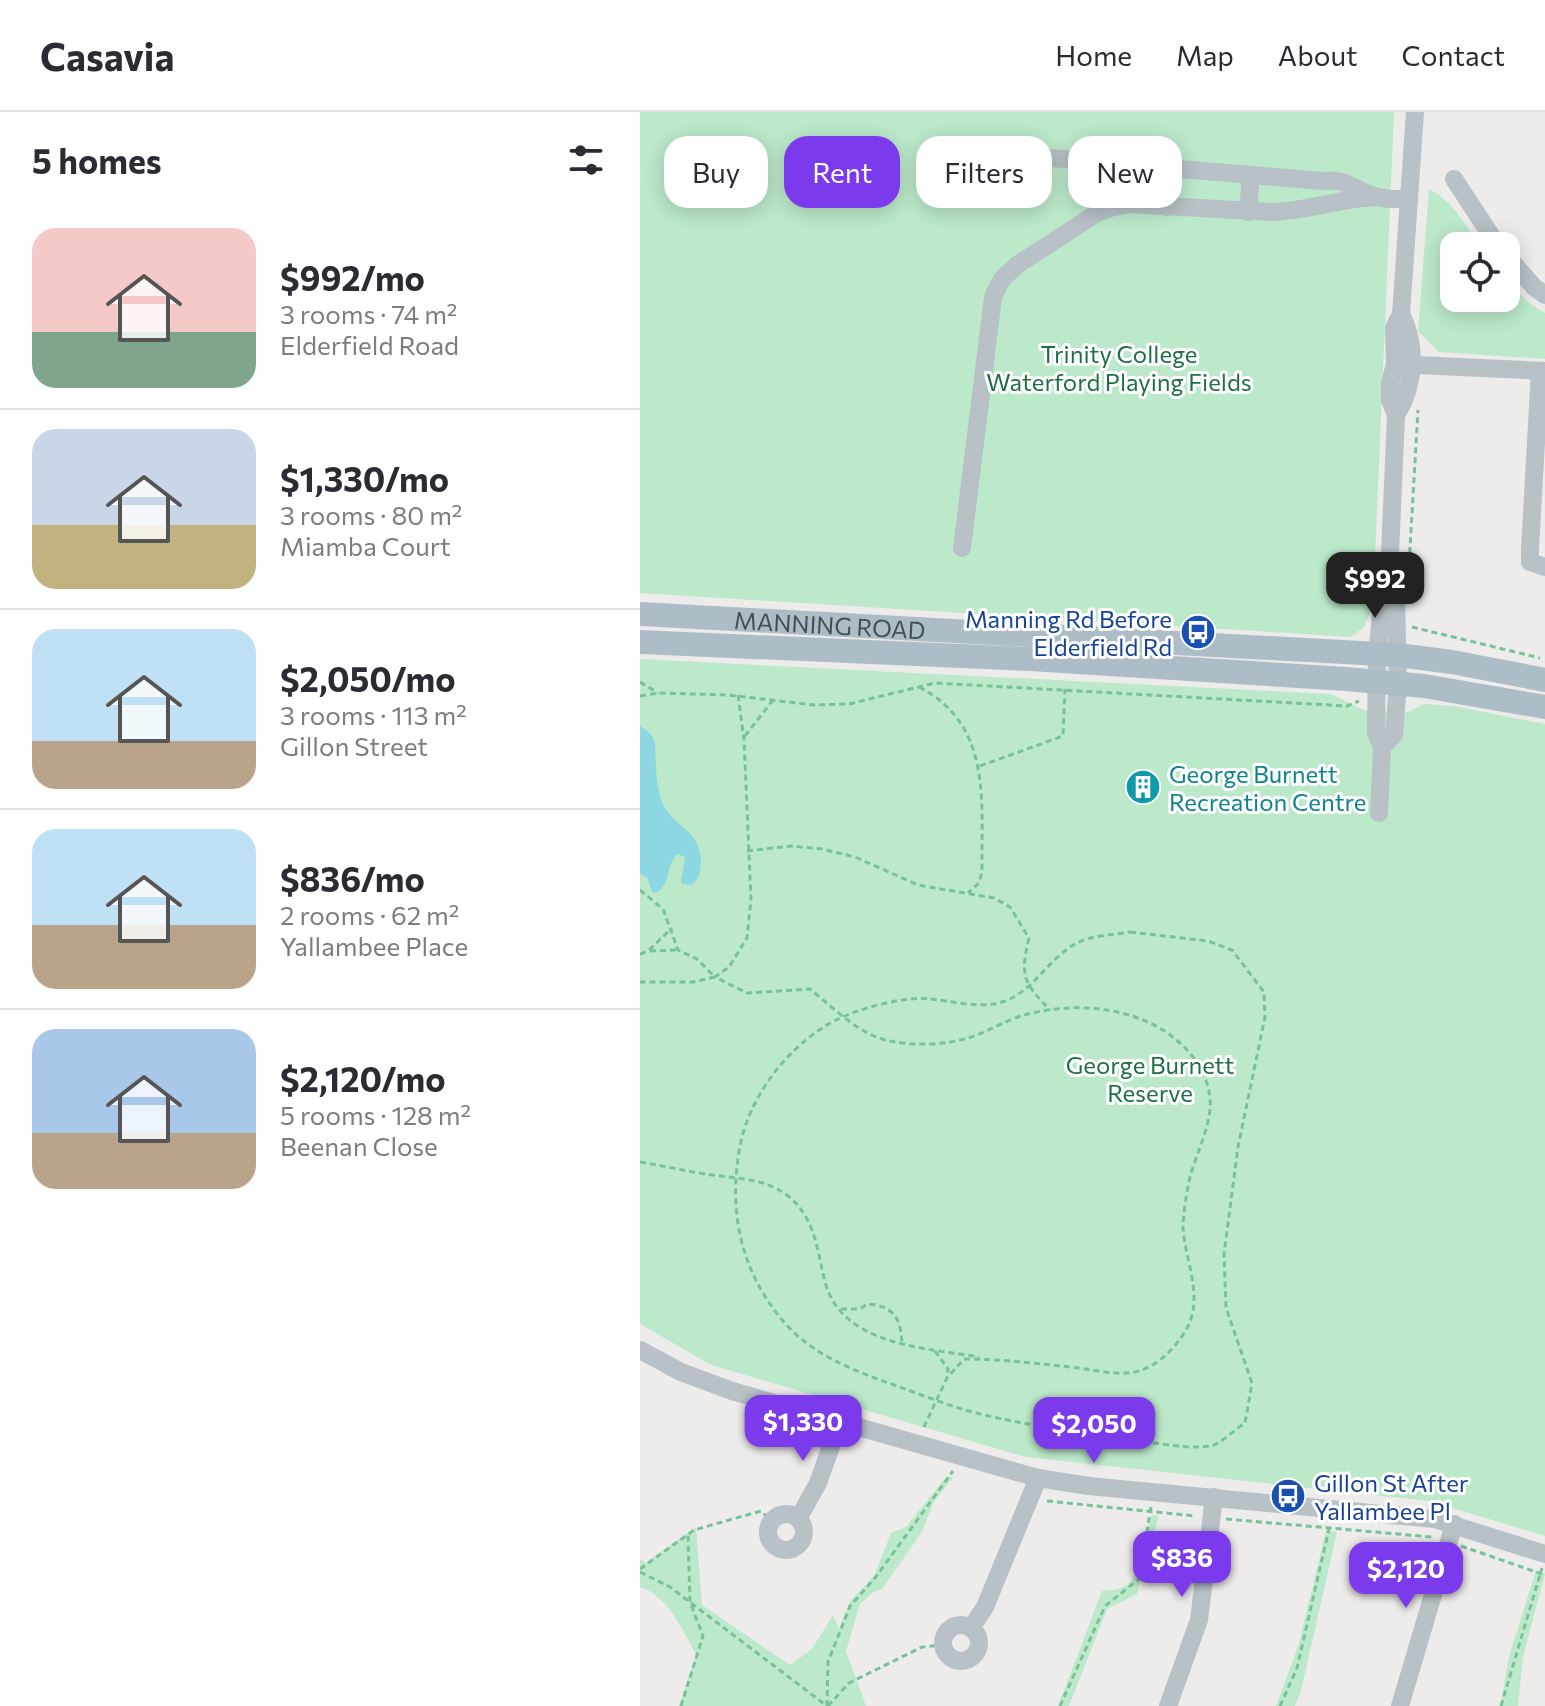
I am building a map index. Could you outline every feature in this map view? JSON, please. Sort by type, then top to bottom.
[{"type":"main road","name":"MANNING ROAD","points":[[640,614],[1387,655],[1452,662],[1545,680]]},
{"type":"main road","name":"MANNING ROAD","points":[[640,642],[1030,659],[1499,697],[1545,707]]},
{"type":"street","points":[[1379,813],[1382,747],[1376,733],[1380,688],[1396,597],[1389,577],[1396,415],[1390,400],[1404,364],[1394,328],[1401,314],[1415,112]]},
{"type":"street","points":[[1182,169],[1342,180],[1377,197],[1409,199]]},
{"type":"street","points":[[1248,212],[1251,175]]},
{"type":"street","points":[[1454,179],[1489,232]]},
{"type":"street","points":[[1182,208],[1295,212],[1346,200],[1377,197]]},
{"type":"street","points":[[962,548],[993,297],[1002,279],[1017,265],[1097,213],[1115,208]]},
{"type":"street","points":[[1520,271],[1545,295]]},
{"type":"street","points":[[1404,364],[1543,371],[1530,562],[1545,567]]},
{"type":"street","points":[[640,1350],[712,1384],[1038,1478],[1089,1486],[1411,1516],[1454,1524],[1544,1565]]},
{"type":"street","points":[[798,1519],[818,1483],[840,1421]]},
{"type":"street","points":[[971,1628],[985,1607],[1038,1478]]},
{"type":"street","points":[[1168,1706],[1199,1620],[1214,1497]]},
{"type":"street","points":[[782,1514],[798,1519],[803,1530],[802,1538],[795,1547],[779,1548],[770,1540],[768,1532],[772,1521],[782,1514]]},
{"type":"street","points":[[1400,1706],[1454,1524]]},
{"type":"street","points":[[959,1625],[971,1628],[979,1645],[970,1658],[961,1661],[952,1658],[943,1645],[950,1628],[959,1625]]},
{"type":"path","points":[[1426,630],[1545,659]]},
{"type":"path","points":[[640,682],[658,693]]},
{"type":"path","points":[[640,696],[658,693],[738,695],[814,705],[849,704],[935,683],[1347,706],[1380,688]]},
{"type":"path","points":[[919,687],[942,701],[963,727],[980,766],[982,872],[979,883],[968,893]]},
{"type":"path","points":[[980,766],[1063,736],[1065,689]]},
{"type":"path","points":[[640,982],[693,982],[715,977],[729,967],[747,938],[751,899],[744,740],[738,695]]},
{"type":"path","points":[[744,740],[747,731],[773,700]]},
{"type":"path","points":[[747,851],[791,846],[822,849],[855,857],[918,885],[994,898],[1010,907],[1029,938],[1022,966],[1024,976],[1050,1010]]},
{"type":"path","points":[[640,890],[663,909],[678,950]]},
{"type":"path","points":[[648,951],[672,928]]},
{"type":"path","points":[[1130,932],[1208,941],[1232,950],[1264,992],[1265,1017],[1238,1147],[1224,1254],[1226,1308],[1252,1383],[1245,1423],[1213,1446],[1171,1445],[1047,1427],[966,1410],[848,1368],[813,1349],[784,1323],[761,1291],[744,1256],[735,1216],[734,1177],[747,1125],[757,1100],[780,1066],[809,1036],[845,1017],[881,1005],[927,998],[951,1003],[1000,1003],[1023,992],[1078,941],[1130,932]]},
{"type":"path","points":[[640,954],[678,950],[697,959],[715,977],[747,993],[810,989],[867,1034],[892,1042],[943,1044],[969,1038],[1016,1018],[1050,1010],[1091,1007],[1142,1020],[1177,1040],[1201,1068],[1210,1109],[1190,1174],[1183,1225],[1187,1263],[1194,1288],[1193,1313],[1174,1349],[1153,1364],[1129,1373],[991,1359],[886,1341],[864,1329],[840,1309],[826,1285],[814,1233],[804,1212],[788,1197],[769,1184],[640,1162]]},
{"type":"path","points":[[840,1309],[860,1309],[867,1304],[891,1309],[898,1316],[902,1345]]},
{"type":"path","points":[[934,1349],[948,1369],[947,1378]]},
{"type":"path","points":[[916,1443],[947,1378],[964,1359],[991,1359]]},
{"type":"path","points":[[827,1706],[828,1662],[850,1606],[875,1578],[952,1475],[958,1456]]},
{"type":"path","points":[[1060,1706],[1105,1606],[1139,1579],[1154,1491]]},
{"type":"path","points":[[1043,1500],[1198,1517]]},
{"type":"path","points":[[772,1521],[761,1511],[694,1530],[640,1571],[670,1587],[827,1706]]},
{"type":"path","points":[[1226,1519],[1432,1537]]},
{"type":"path","points":[[1280,1706],[1297,1668],[1329,1528]]},
{"type":"path","points":[[681,1706],[703,1636],[690,1602],[688,1534]]},
{"type":"path","points":[[1461,1546],[1544,1565],[1501,1706]]},
{"type":"path","points":[[827,1706],[849,1683],[922,1647],[943,1645]]},
{"type":"green space","name":"Trinity College Waterford Playing Fields","points":[[640,112],[1394,112],[1373,604],[1364,627],[1351,637],[640,593]]},
{"type":"green space","points":[[1429,189],[1452,207],[1470,232],[1440,232],[1440,312],[1520,312],[1520,294],[1545,313],[1545,359],[1439,352],[1418,331]]},
{"type":"green space","name":"George Burnett Reserve","points":[[640,659],[1331,694],[1364,710],[1406,713],[1424,704],[1454,706],[1545,724],[1545,1536],[1429,1501],[1026,1457],[711,1365],[640,1324]]},
{"type":"green space","points":[[947,1476],[953,1478],[934,1501],[922,1532],[882,1589],[860,1604],[846,1651],[866,1706],[679,1706],[696,1655],[666,1606],[650,1591],[640,1587],[640,1559],[645,1563],[696,1527],[702,1605],[790,1665],[812,1649],[833,1615],[839,1629],[850,1601],[874,1576],[891,1533],[906,1527]]},
{"type":"green space","points":[[1152,1515],[1159,1516],[1137,1594],[1107,1609],[1069,1706],[1058,1706],[1102,1591],[1116,1590],[1133,1578]]},
{"type":"green space","points":[[1326,1531],[1337,1532],[1301,1691],[1295,1706],[1276,1706],[1298,1647]]},
{"type":"green space","points":[[1536,1570],[1545,1574],[1523,1657],[1518,1706],[1500,1706],[1509,1657]]},
{"type":"water","points":[[640,726],[651,734],[655,743],[657,783],[664,806],[692,836],[700,851],[700,872],[692,885],[682,884],[685,857],[678,854],[658,892],[652,892],[647,877],[640,874]]},
{"type":"place","name":"Manning Rd Before Elderfield Rd","points":[[1198,632]]},
{"type":"place","name":"George Burnett Recreation Centre","points":[[1143,787]]},
{"type":"place","name":"Gillon St After Yallambee Pl","points":[[1288,1496]]}]
